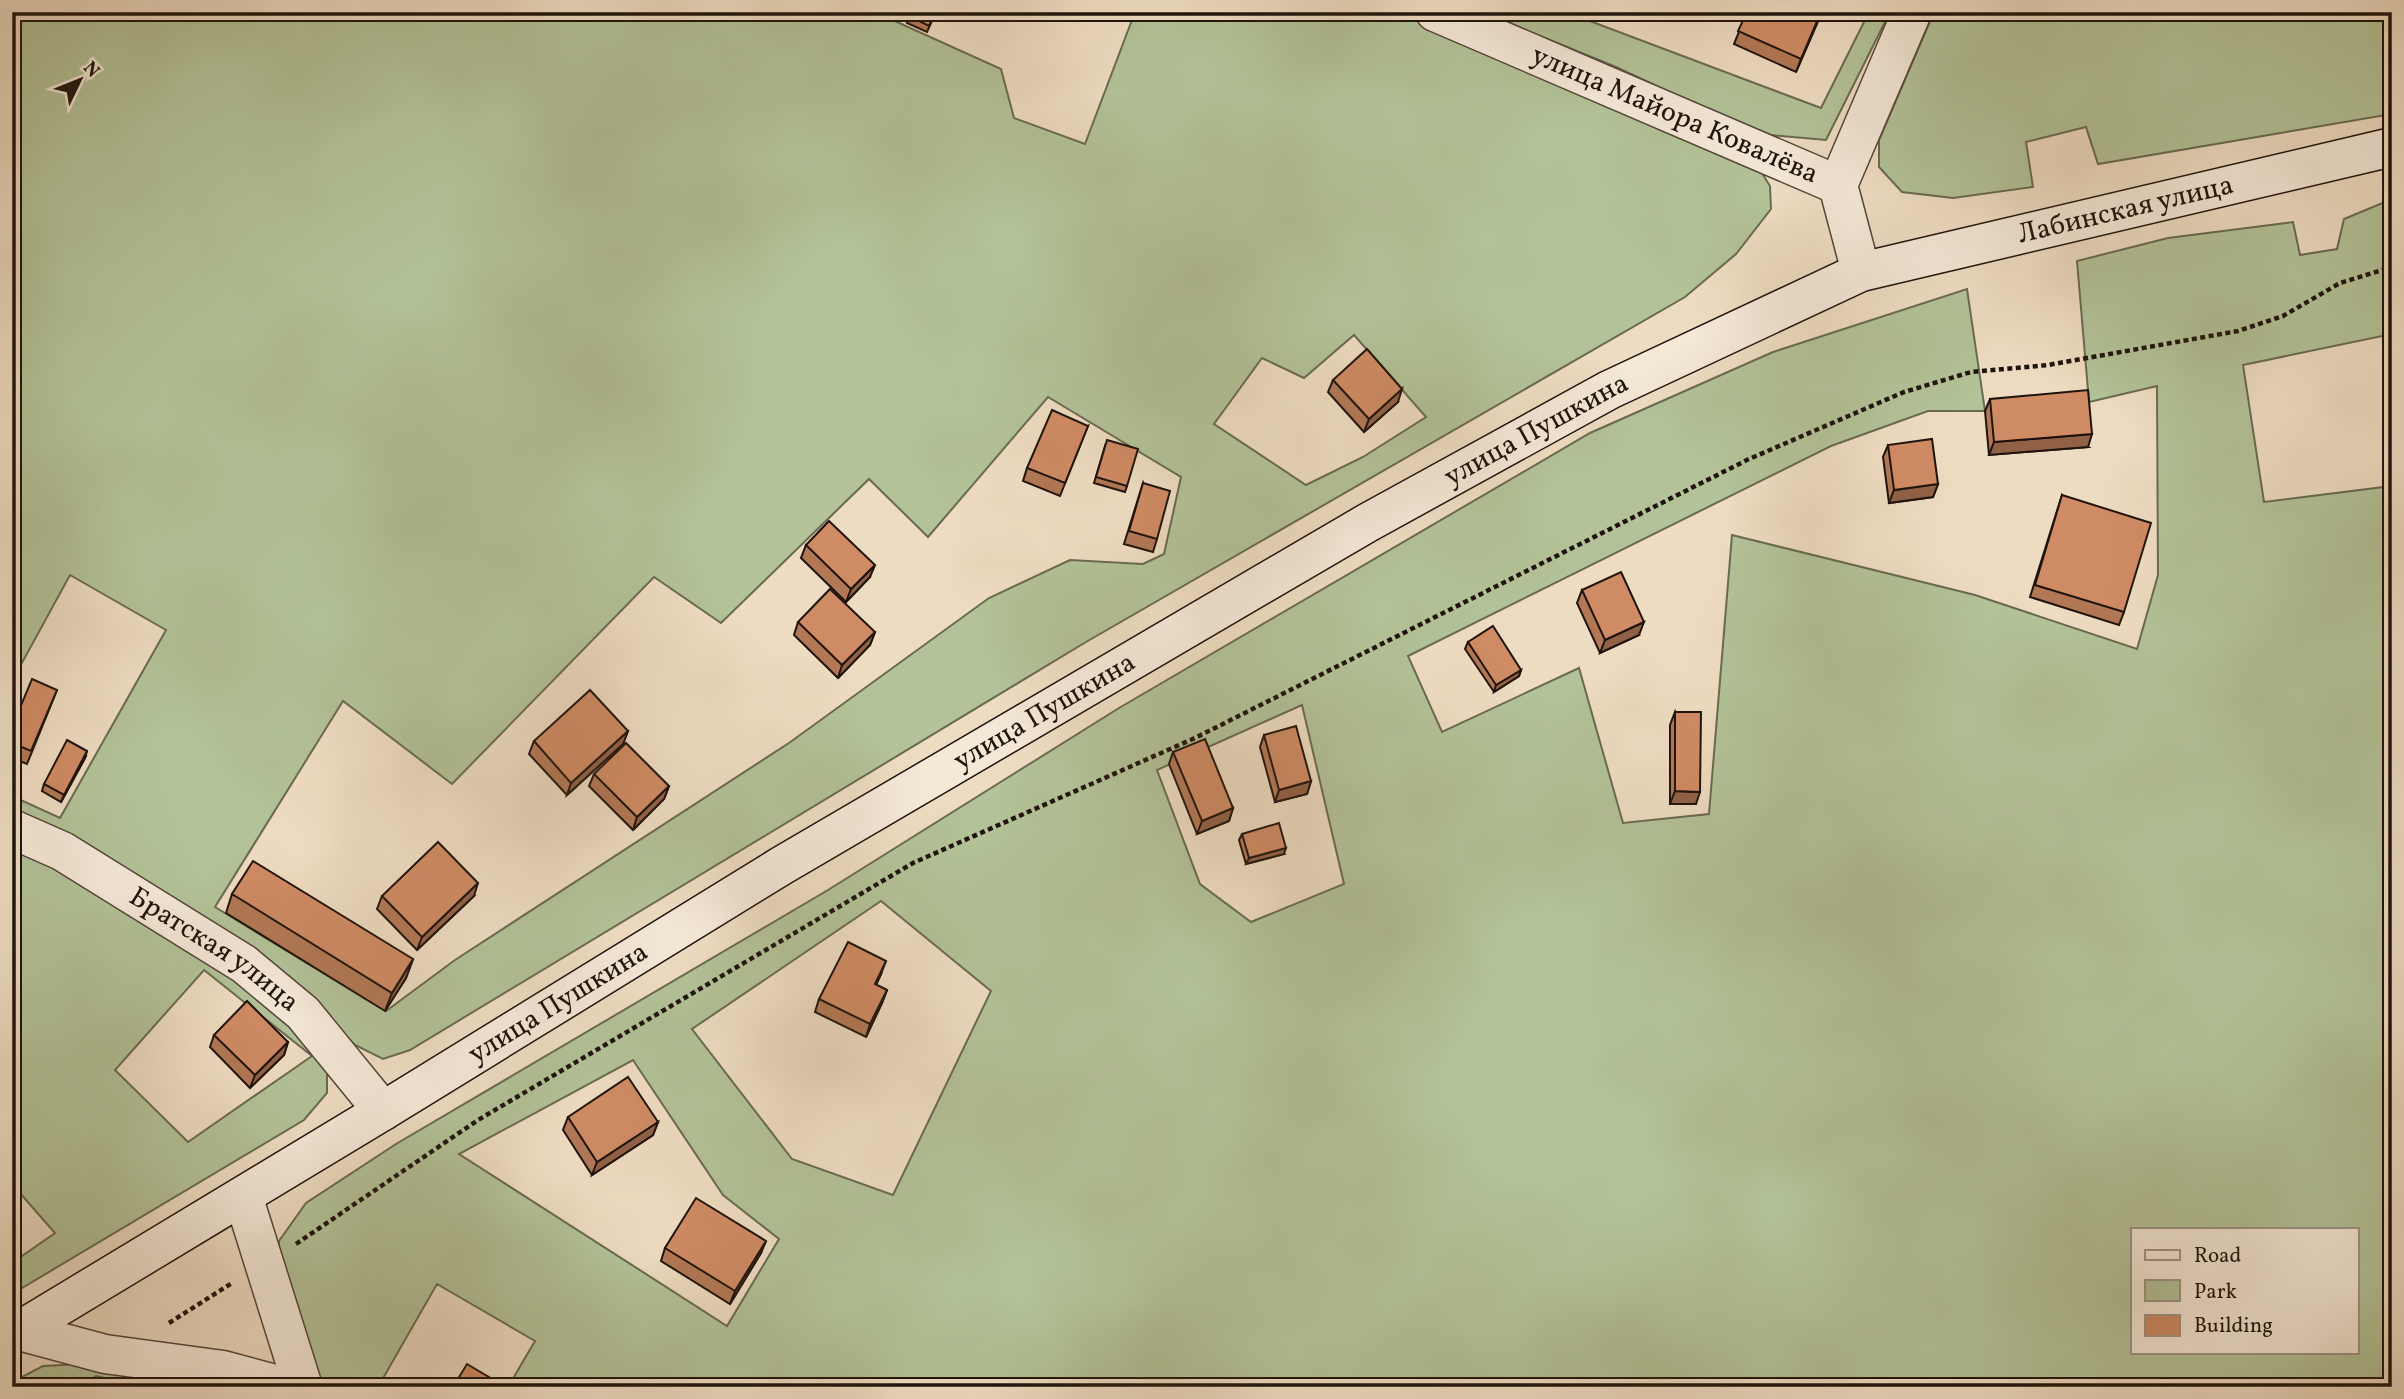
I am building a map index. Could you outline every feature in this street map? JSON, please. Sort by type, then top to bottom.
[{"type":"main road","name":"улица Майора Ковалёва","points":[[1435,12],[1838,185]]},
{"type":"main road","points":[[1861,272],[1838,185],[1912,12]]},
{"type":"main road","name":"Лабинская улица","points":[[1861,272],[2392,147]]},
{"type":"main road","name":"улица Пушкина","points":[[15,1333],[383,1111],[780,866],[1367,523],[1609,390],[1861,272]]},
{"type":"main road","name":"Братская улица","points":[[12,829],[62,851],[244,964],[303,1013],[383,1111]]},
{"type":"main road","points":[[243,1196],[303,1387]]},
{"type":"main road","points":[[15,1333],[117,1355],[223,1370],[286,1387]]},
{"type":"path","points":[[117,1355],[265,1266],[478,1120],[913,863],[1195,738],[1749,459],[1904,392],[1971,372],[2048,365],[2238,331],[2283,316],[2340,283],[2392,267]]},
{"type":"green space","points":[[12,12],[875,12],[1001,69],[1014,118],[1085,144],[1135,12],[1401,12],[1755,162],[1770,186],[1771,209],[1736,254],[1685,297],[1086,642],[410,1050],[383,1059],[355,1045],[316,1007],[12,820],[12,796],[60,818],[166,630],[70,575],[12,681]],"holes":[[[1354,335],[1426,417],[1363,457],[1306,485],[1214,424],[1262,358],[1304,378]],[[1048,397],[1181,477],[1164,554],[1143,564],[1070,560],[989,598],[789,743],[455,960],[386,1011],[215,907],[343,701],[452,784],[654,577],[721,623],[869,479],[928,537]]]},
{"type":"green space","points":[[1482,12],[1566,12],[1821,108],[1869,12],[1890,12],[1826,140],[1759,134],[1616,67]]},
{"type":"green space","points":[[1934,12],[2392,12],[2392,114],[2098,164],[2086,127],[2026,142],[2033,187],[1953,198],[1902,192],[1879,167],[1879,140]]},
{"type":"green space","points":[[2392,199],[2392,334],[2243,365],[2264,502],[2392,486],[2392,1387],[508,1387],[535,1341],[437,1284],[378,1387],[314,1387],[280,1293],[279,1241],[306,1203],[396,1144],[828,890],[1119,708],[1590,433],[1773,352],[1967,289],[1985,411],[1928,411],[1831,446],[1408,656],[1442,732],[1579,668],[1623,823],[1709,814],[1732,535],[1975,595],[2137,649],[2158,575],[2157,386],[2089,402],[2077,261],[2168,238],[2293,222],[2300,255],[2337,249],[2344,219]],"holes":[[[1302,705],[1344,884],[1251,922],[1200,884],[1157,770]],[[881,901],[991,991],[893,1195],[792,1159],[692,1029]],[[633,1060],[723,1195],[779,1239],[727,1326],[459,1154]]]},
{"type":"green space","points":[[12,838],[242,972],[327,1063],[327,1093],[304,1120],[12,1294],[12,1263],[55,1233],[12,1184]],"holes":[[[204,970],[312,1056],[188,1142],[115,1070]]]},
{"type":"green space","points":[[101,1363],[254,1387],[146,1387],[96,1376],[80,1387],[12,1387],[12,1382],[43,1366]]},
{"type":"building","points":[[911,12],[935,12],[929,26],[909,16]]},
{"type":"building","points":[[1747,12],[1821,12],[1801,59],[1738,31]]},
{"type":"building","points":[[1367,349],[1402,389],[1369,419],[1333,380]]},
{"type":"building","points":[[2088,390],[2092,434],[1994,442],[1990,399]]},
{"type":"building","points":[[1052,410],[1088,426],[1065,483],[1027,468]]},
{"type":"building","points":[[1932,439],[1938,484],[1894,490],[1888,445]]},
{"type":"building","points":[[1107,440],[1138,449],[1127,486],[1096,477]]},
{"type":"building","points":[[1143,483],[1170,491],[1157,539],[1129,531]]},
{"type":"building","points":[[2062,495],[2151,523],[2124,612],[2035,585]]},
{"type":"building","points":[[829,521],[875,565],[851,589],[806,545]]},
{"type":"building","points":[[1621,572],[1644,622],[1605,640],[1582,590]]},
{"type":"building","points":[[830,589],[875,632],[842,665],[798,622]]},
{"type":"building","points":[[1493,626],[1521,670],[1496,685],[1468,642]]},
{"type":"building","points":[[32,679],[57,690],[31,751],[12,743],[12,727]]},
{"type":"building","points":[[590,690],[628,731],[571,783],[534,741]]},
{"type":"building","points":[[1675,712],[1701,712],[1700,792],[1675,791]]},
{"type":"building","points":[[1296,726],[1311,781],[1279,790],[1264,735]]},
{"type":"building","points":[[1205,739],[1233,808],[1202,821],[1173,752]]},
{"type":"building","points":[[67,740],[87,751],[64,795],[44,784]]},
{"type":"building","points":[[626,743],[669,786],[637,817],[594,774]]},
{"type":"building","points":[[1279,823],[1286,848],[1249,858],[1242,834]]},
{"type":"building","points":[[438,842],[478,883],[422,937],[382,896]]},
{"type":"building","points":[[253,861],[413,959],[392,993],[232,894]]},
{"type":"building","points":[[848,942],[886,961],[875,984],[887,990],[870,1024],[819,999]]},
{"type":"building","points":[[247,1001],[288,1042],[255,1075],[214,1035]]},
{"type":"building","points":[[628,1077],[658,1122],[597,1162],[568,1117]]},
{"type":"building","points":[[696,1198],[766,1241],[735,1291],[665,1248]]},
{"type":"building","points":[[467,1364],[492,1379],[488,1387],[453,1387]]}]
